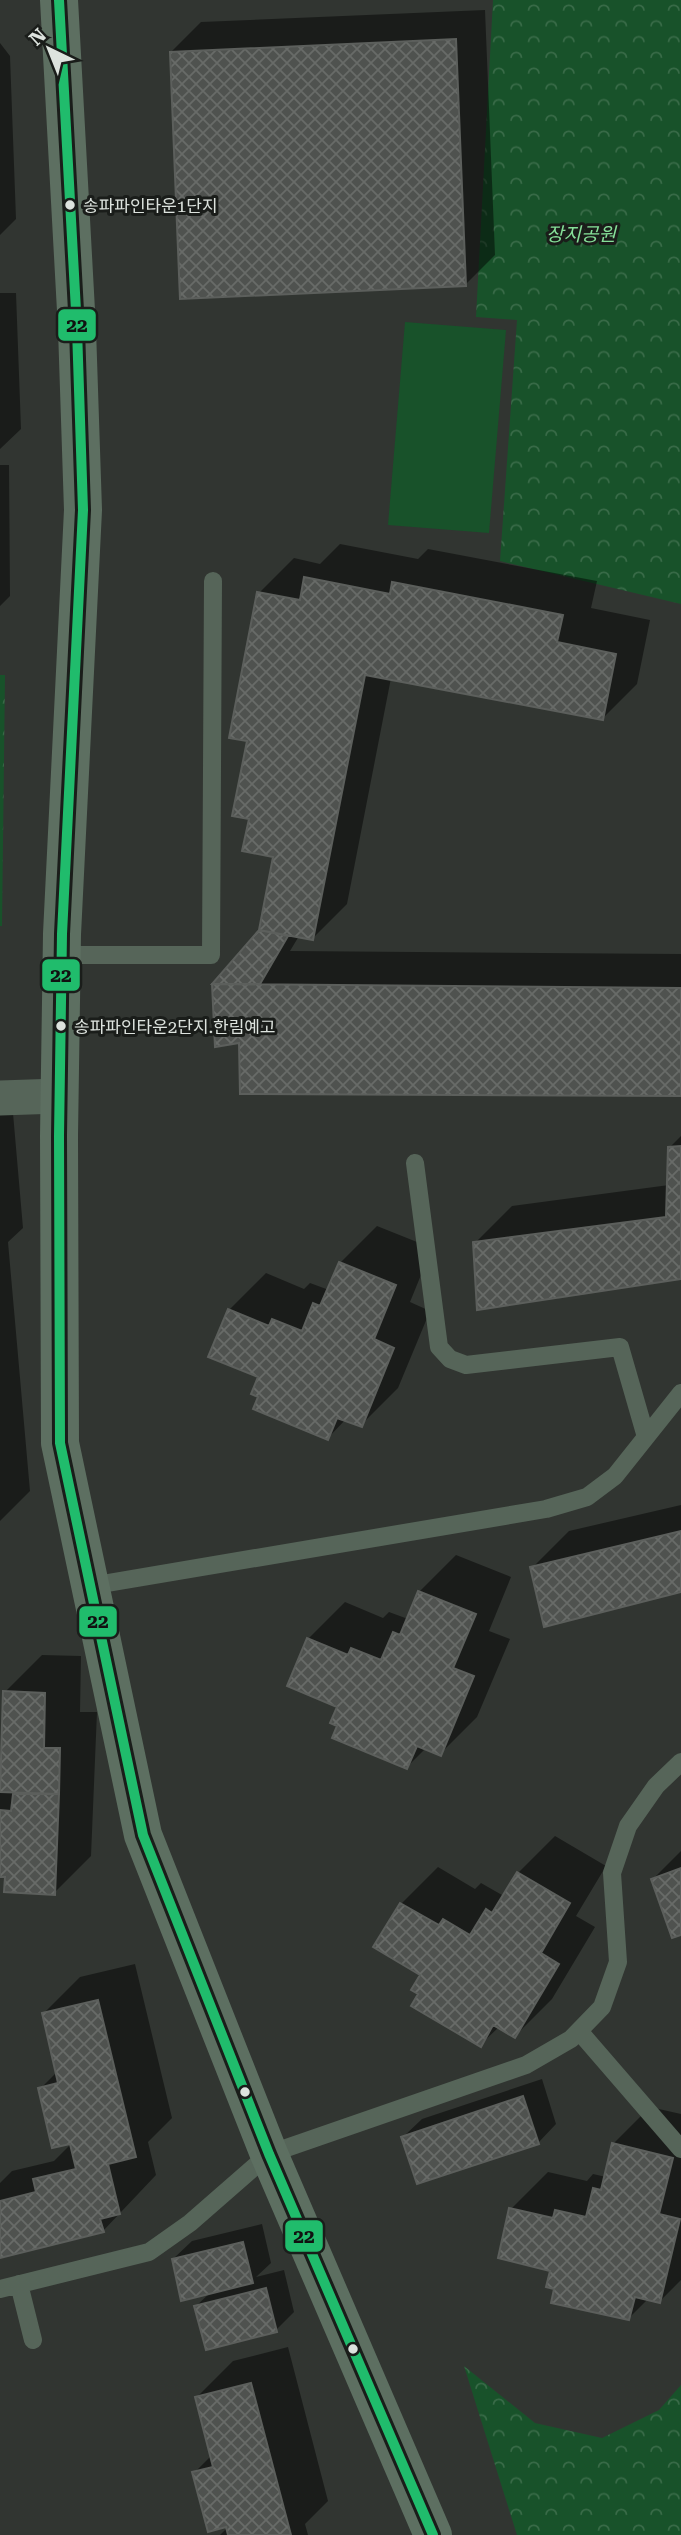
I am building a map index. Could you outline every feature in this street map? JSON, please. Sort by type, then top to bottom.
[{"type":"street","points":[[59,0],[77,329],[83,510],[62,955],[59,1096],[60,1443],[143,1835],[269,2154],[433,2535]]},
{"type":"street","points":[[0,1098],[59,1096]]},
{"type":"lane","points":[[62,955],[211,955],[213,581]]},
{"type":"lane","points":[[415,1163],[439,1347],[450,1359],[466,1365],[620,1347],[646,1437]]},
{"type":"lane","points":[[90,1586],[546,1509],[587,1497],[615,1476],[681,1393]]},
{"type":"lane","points":[[0,2289],[149,2252],[190,2224],[269,2154],[526,2065],[570,2039],[602,2007],[618,1962],[612,1873],[628,1826],[656,1786],[681,1762]]},
{"type":"lane","points":[[579,2031],[681,2148]]},
{"type":"lane","points":[[19,2284],[33,2340]]},
{"type":"green space","name":"장지공원","points":[[493,0],[681,0],[681,604],[500,561],[517,320],[476,317]]},
{"type":"green space","points":[[405,322],[506,330],[489,533],[388,525]]},
{"type":"green space","points":[[0,675],[5,675],[2,926],[0,926]]},
{"type":"green space","points":[[464,2366],[535,2423],[602,2438],[659,2410],[681,2385],[681,2535],[517,2535]]},
{"type":"building","points":[[456,39],[466,286],[180,299],[170,52]]},
{"type":"building","points":[[304,577],[390,594],[392,582],[563,615],[557,642],[616,654],[603,720],[365,675],[313,940],[259,930],[273,857],[242,851],[249,819],[232,816],[247,741],[229,738],[257,592],[300,600]]},
{"type":"building","points":[[259,930],[288,936],[260,984],[212,984]]},
{"type":"building","points":[[212,984],[681,988],[681,1096],[240,1094],[239,1043],[215,1047]]},
{"type":"building","points":[[681,1146],[681,1279],[477,1310],[473,1242],[666,1217],[668,1147]]},
{"type":"building","points":[[339,1262],[396,1285],[374,1339],[394,1348],[362,1427],[337,1418],[328,1440],[253,1409],[258,1397],[251,1394],[258,1377],[208,1357],[228,1309],[269,1326],[272,1319],[302,1331],[313,1303],[320,1306]]},
{"type":"building","points":[[681,1531],[681,1592],[544,1627],[530,1567]]},
{"type":"building","points":[[418,1591],[476,1614],[453,1668],[474,1676],[441,1756],[417,1746],[407,1769],[332,1738],[337,1726],[330,1723],[337,1707],[287,1686],[307,1638],[348,1655],[351,1648],[381,1660],[393,1632],[400,1635]]},
{"type":"building","points":[[3,1691],[45,1693],[44,1748],[60,1748],[59,1794],[0,1792]]},
{"type":"building","points":[[13,1794],[59,1794],[55,1895],[4,1892],[5,1877],[0,1877],[0,1810],[11,1811]]},
{"type":"building","points":[[681,1868],[681,1935],[672,1938],[651,1879]]},
{"type":"building","points":[[517,1872],[570,1903],[541,1953],[559,1964],[515,2038],[493,2025],[481,2047],[411,2006],[418,1994],[411,1990],[420,1975],[373,1947],[400,1903],[439,1925],[443,1919],[470,1935],[486,1909],[492,1913]]},
{"type":"building","points":[[98,2000],[136,2157],[108,2164],[120,2214],[100,2219],[104,2232],[0,2258],[0,2201],[36,2192],[33,2179],[76,2169],[70,2144],[52,2148],[38,2088],[58,2083],[42,2013]]},
{"type":"building","points":[[523,2096],[539,2144],[417,2184],[401,2137]]},
{"type":"building","points":[[612,2143],[673,2158],[659,2214],[680,2219],[660,2303],[635,2297],[629,2320],[551,2303],[554,2289],[546,2287],[550,2271],[498,2258],[509,2208],[553,2218],[555,2210],[586,2217],[593,2188],[601,2190]]},
{"type":"building","points":[[243,2242],[253,2283],[181,2301],[172,2259]]},
{"type":"building","points":[[266,2288],[277,2332],[206,2350],[194,2306]]},
{"type":"building","points":[[251,2383],[291,2535],[228,2535],[226,2527],[208,2532],[192,2472],[213,2467],[195,2397]]},
{"type":"transit line","name":"22","points":[[59,0],[77,329],[83,510],[62,934],[59,1136],[60,1443],[143,1835],[269,2154],[433,2535]]},
{"type":"place","name":"송파파인타운1단지","points":[[70,205]]},
{"type":"place","name":"송파파인타운2단지.한림예고","points":[[61,1026]]}]
